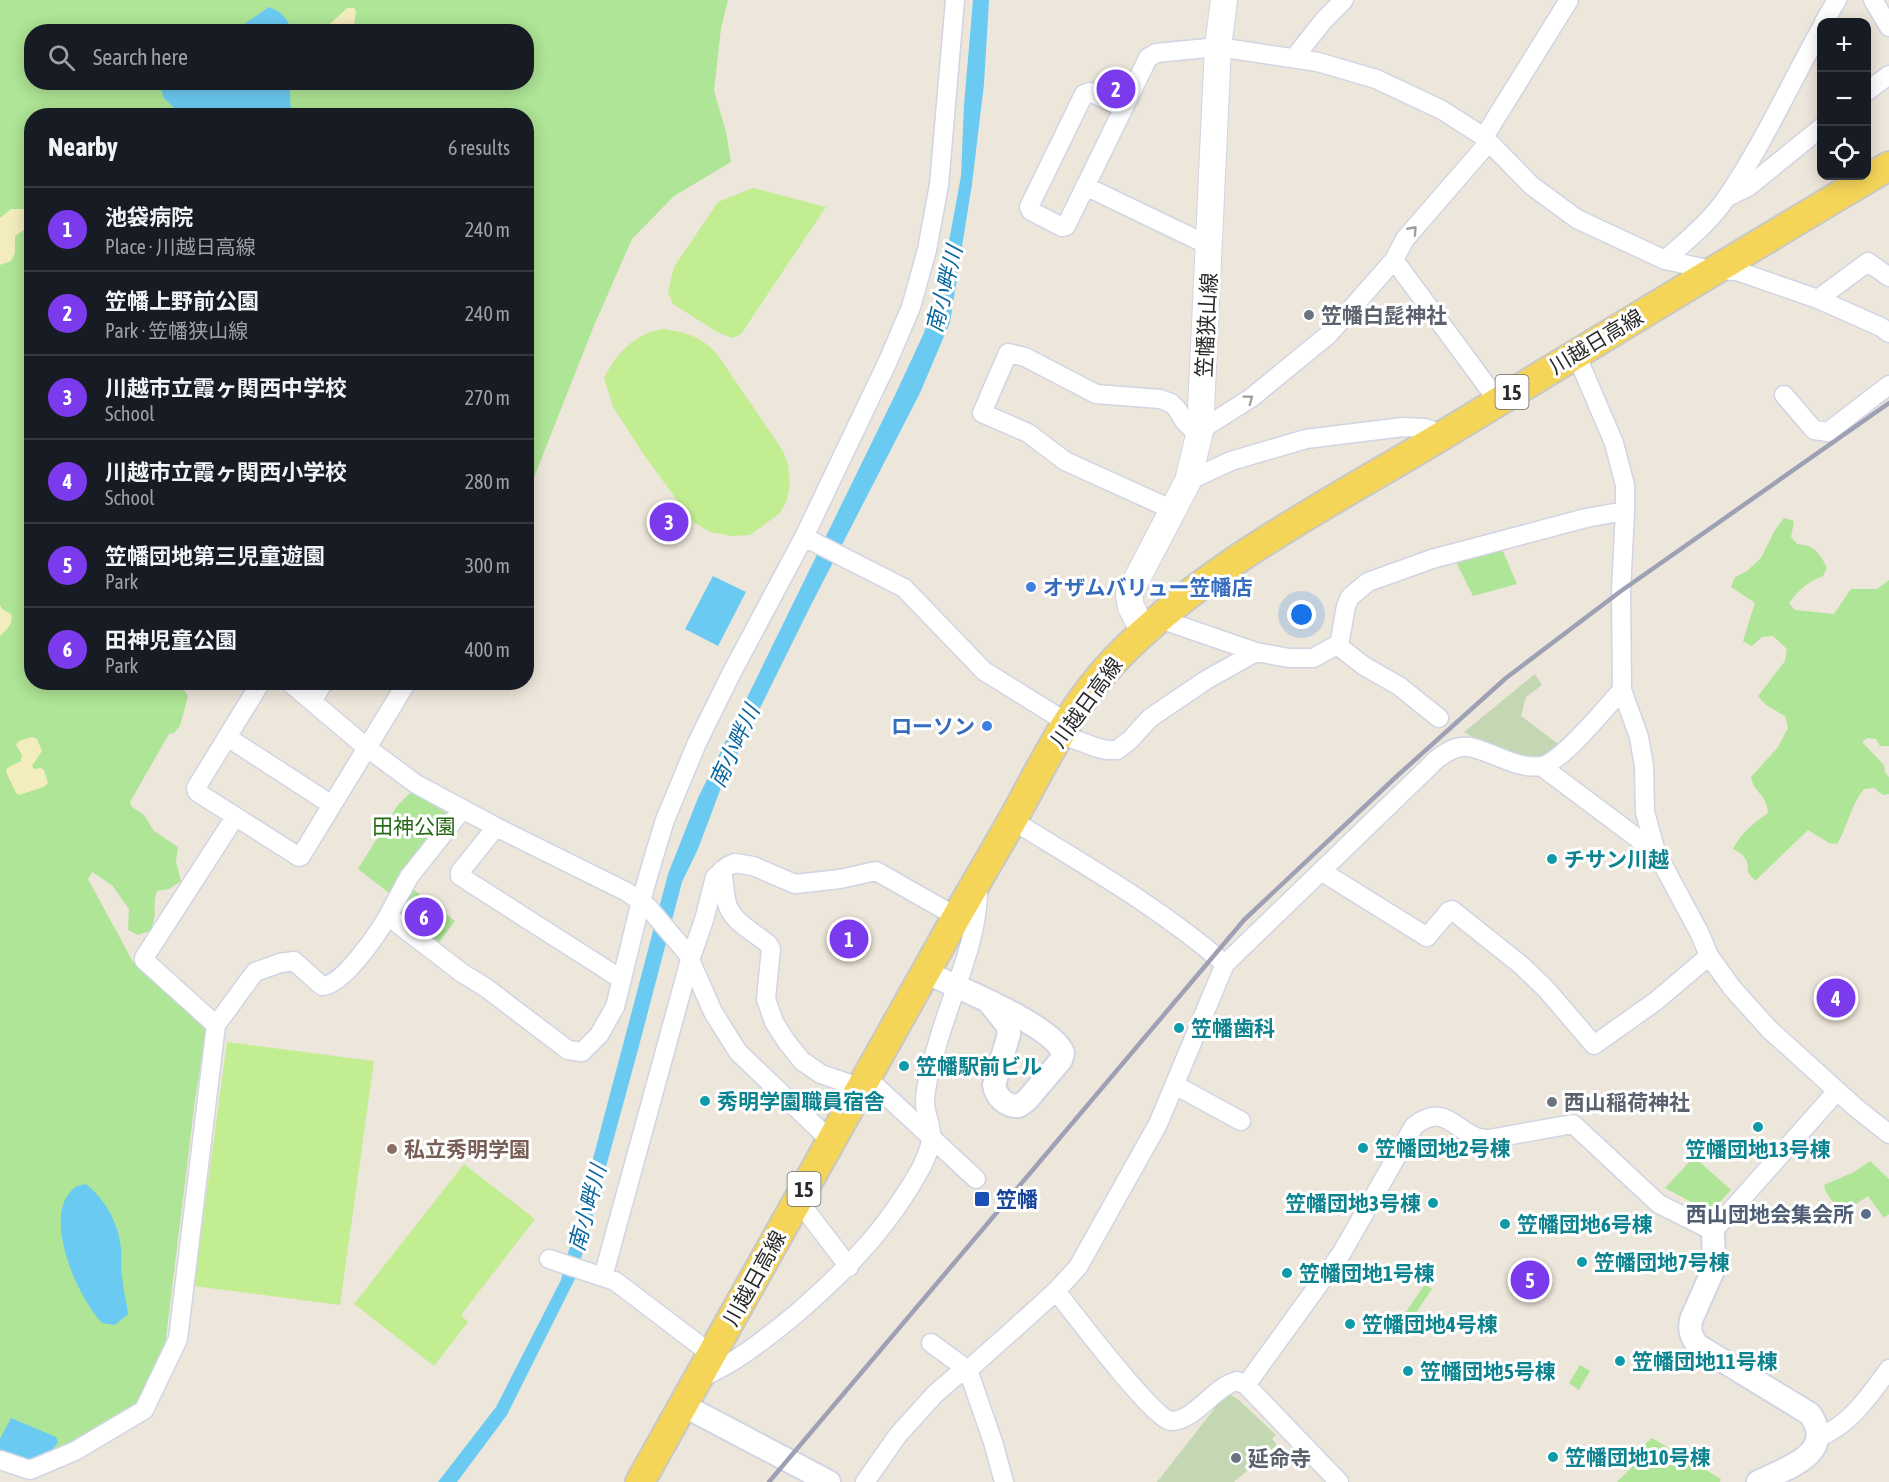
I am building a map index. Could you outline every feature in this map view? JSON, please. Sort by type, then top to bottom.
[{"type":"main road","name":"笠幡狭山線","points":[[1152,625],[1131,607],[1129,594],[1188,481],[1200,431],[1218,47],[1224,0]]},
{"type":"main road","name":"川越日高線","points":[[640,1482],[862,1081],[1063,728],[1109,666],[1152,625],[1190,594],[1272,537],[1712,270],[1889,166]]},
{"type":"street","points":[[388,916],[568,1050],[582,1052],[599,1035],[615,1007],[665,820],[697,743],[731,674],[806,538],[911,307],[927,250],[939,185],[955,0]]},
{"type":"street","points":[[1294,58],[1324,20],[1344,0]]},
{"type":"street","points":[[1173,510],[1065,461],[1028,433],[982,413],[1004,360],[1010,352],[1055,371],[1096,394],[1160,399],[1171,403],[1190,428],[1196,433],[1200,431],[1251,398],[1328,335],[1394,260],[1405,239],[1486,140],[1569,0]]},
{"type":"street","points":[[1826,18],[1837,0]]},
{"type":"street","points":[[1873,0],[1889,27]]},
{"type":"street","points":[[1665,260],[1707,222],[1726,197],[1763,135],[1817,34]]},
{"type":"street","points":[[1124,108],[1090,92],[1084,94],[1029,207],[1031,211],[1062,227],[1066,226],[1085,186],[1124,108],[1148,58],[1156,53],[1218,47],[1294,58],[1376,79],[1443,110],[1486,140],[1532,186],[1576,219],[1665,260],[1712,270],[1737,271],[1818,299],[1881,327],[1889,333]]},
{"type":"street","points":[[1871,88],[1889,75]]},
{"type":"street","points":[[1726,197],[1748,187],[1817,130]]},
{"type":"street","points":[[1085,186],[1210,246]]},
{"type":"street","points":[[1394,260],[1498,401]]},
{"type":"street","points":[[1818,299],[1868,262],[1889,277]]},
{"type":"street","points":[[1576,354],[1614,443],[1625,485],[1626,511],[1620,591],[1622,690],[1639,737],[1644,766],[1645,812],[1656,852],[1700,934],[1709,956],[1753,1013],[1837,1091],[1889,1134]]},
{"type":"street","points":[[1784,395],[1814,430],[1828,432],[1889,385]]},
{"type":"street","points":[[1188,481],[1231,461],[1306,439],[1403,427],[1425,428],[1443,435]]},
{"type":"street","points":[[1152,625],[1256,652],[1289,658],[1313,658],[1337,645],[1350,597],[1368,582],[1443,556],[1586,518],[1626,511]]},
{"type":"street","points":[[806,538],[904,588],[984,671],[1063,728],[1095,747],[1106,750],[1117,750],[1130,740],[1150,718],[1206,680],[1256,652]]},
{"type":"street","points":[[1337,645],[1364,666],[1399,686],[1439,717]]},
{"type":"street","points":[[256,690],[196,788],[197,792],[299,857],[402,690]]},
{"type":"street","points":[[299,690],[402,776],[496,828],[627,892],[644,904],[688,957],[713,1012],[738,1052],[830,1140]]},
{"type":"street","points":[[312,701],[319,690]]},
{"type":"street","points":[[865,1482],[898,1435],[935,1394],[968,1370],[1056,1291],[1078,1267],[1158,1124],[1225,964],[1437,759],[1462,746],[1474,748],[1505,761],[1541,766],[1554,760],[1565,751],[1622,690]]},
{"type":"street","points":[[227,737],[332,805]]},
{"type":"street","points":[[1541,766],[1656,852]]},
{"type":"street","points":[[0,1460],[30,1470],[75,1451],[144,1410],[178,1340],[216,1025],[255,972],[280,963],[294,961],[322,986],[334,982],[372,942],[409,877],[462,810]]},
{"type":"street","points":[[216,1025],[144,958],[235,817]]},
{"type":"street","points":[[1011,822],[1020,825],[1129,892],[1225,964]]},
{"type":"street","points":[[496,828],[460,872],[460,876],[621,979]]},
{"type":"street","points":[[603,1276],[688,957],[704,920],[715,877],[735,863],[753,866],[795,884],[840,879],[876,871],[957,917]]},
{"type":"street","points":[[722,870],[725,898],[732,914],[737,921],[768,944],[771,950],[766,999],[774,1023],[802,1060],[821,1074],[862,1081],[932,1138],[976,1179]]},
{"type":"street","points":[[1321,872],[1433,943],[1449,911],[1452,910],[1530,973],[1594,1045],[1656,1001],[1709,956]]},
{"type":"street","points":[[698,1379],[747,1353],[849,1267],[885,1226],[919,1173],[932,1138],[924,1101],[939,1039],[957,987],[978,908],[978,879]]},
{"type":"street","points":[[925,972],[988,1001],[1026,1021],[1059,1045],[1063,1053],[1061,1060],[1027,1100],[1019,1106],[1010,1105],[995,1092],[994,1085],[1010,1034],[1003,1017],[988,1001]]},
{"type":"street","points":[[1175,1085],[1240,1121]]},
{"type":"street","points":[[1819,1437],[1810,1414],[1697,1345],[1689,1327],[1714,1268],[1713,1231],[1837,1091]]},
{"type":"street","points":[[1245,1385],[1341,1254],[1414,1126],[1423,1119],[1440,1117],[1453,1121],[1475,1137],[1488,1139],[1573,1124],[1659,1204],[1713,1231]]},
{"type":"street","points":[[798,1200],[849,1267]]},
{"type":"street","points":[[549,1259],[615,1281],[711,1354]]},
{"type":"street","points":[[1056,1291],[1116,1366],[1163,1418],[1170,1421],[1185,1418],[1211,1395],[1237,1381],[1245,1385],[1339,1482]]},
{"type":"street","points":[[932,1343],[968,1370],[1004,1482]]},
{"type":"street","points":[[1758,1482],[1800,1462],[1811,1453],[1819,1437],[1841,1426],[1889,1369]]},
{"type":"street","points":[[683,1405],[830,1482]]},
{"type":"green space","points":[[0,0],[728,0],[721,28],[714,91],[726,132],[731,162],[674,196],[632,239],[593,328],[534,477],[534,108],[24,108],[24,690],[184,690],[188,696],[180,726],[174,733],[169,734],[130,802],[132,807],[144,815],[154,831],[178,847],[176,862],[181,881],[169,889],[157,891],[154,919],[150,931],[138,935],[128,930],[129,909],[112,885],[92,872],[88,879],[133,962],[207,1025],[195,1100],[166,1338],[170,1338],[142,1407],[69,1446],[66,1444],[41,1458],[21,1459],[0,1455]]},
{"type":"green space","points":[[1110,75],[1130,87],[1118,100],[1102,91]]},
{"type":"green space","points":[[753,188],[826,207],[741,334],[733,338],[717,332],[673,304],[668,292],[674,267],[718,202]]},
{"type":"green space","points":[[663,329],[693,336],[717,354],[783,451],[790,482],[787,500],[780,513],[750,535],[732,536],[710,532],[693,522],[644,455],[613,407],[604,378],[609,369],[635,340]]},
{"type":"green space","points":[[1784,518],[1794,521],[1791,537],[1797,544],[1808,546],[1816,551],[1827,568],[1823,576],[1804,587],[1789,603],[1795,610],[1834,614],[1851,589],[1877,589],[1889,580],[1889,746],[1880,746],[1876,739],[1867,738],[1862,742],[1884,765],[1885,773],[1889,777],[1889,794],[1883,795],[1874,788],[1864,789],[1855,802],[1837,844],[1829,843],[1808,830],[1755,881],[1748,872],[1745,858],[1733,849],[1744,833],[1768,813],[1765,801],[1751,777],[1778,747],[1788,728],[1785,716],[1766,705],[1758,696],[1785,661],[1787,649],[1773,636],[1762,637],[1752,646],[1743,641],[1755,603],[1731,587],[1735,577],[1747,571],[1761,558],[1775,530]]},
{"type":"green space","points":[[1502,549],[1517,584],[1473,596],[1456,562]]},
{"type":"green space","points":[[1535,674],[1542,685],[1526,697],[1521,716],[1562,747],[1541,760],[1504,755],[1464,732]]},
{"type":"green space","name":"田神公園","points":[[411,792],[452,816],[393,896],[358,869],[397,806]]},
{"type":"green space","points":[[409,886],[455,921],[436,946],[393,913]]},
{"type":"green space","points":[[227,1042],[374,1061],[340,1305],[194,1286]]},
{"type":"green space","points":[[1694,1157],[1731,1190],[1719,1203],[1710,1207],[1691,1202],[1665,1188]]},
{"type":"green space","points":[[1870,1161],[1889,1179],[1889,1214],[1884,1218],[1868,1196],[1841,1214],[1826,1192],[1824,1185],[1854,1172]]},
{"type":"green space","points":[[464,1164],[535,1219],[461,1315],[468,1322],[434,1366],[354,1304]]},
{"type":"green space","points":[[1530,1260],[1546,1268],[1530,1300],[1514,1293]]},
{"type":"green space","points":[[1425,1284],[1432,1289],[1413,1317],[1406,1312]]},
{"type":"green space","points":[[1580,1365],[1590,1371],[1579,1390],[1569,1383]]},
{"type":"green space","name":"延命寺","points":[[1229,1394],[1239,1400],[1276,1435],[1272,1439],[1277,1445],[1234,1482],[1157,1482],[1225,1395]]},
{"type":"green space","points":[[1652,1438],[1721,1479],[1720,1482],[1617,1482],[1633,1466],[1629,1458]]},
{"type":"sand","points":[[347,8],[354,8],[356,11],[354,24],[330,24]]},
{"type":"sand","points":[[11,209],[24,209],[24,230],[15,236],[15,253],[11,261],[0,265],[0,218]]},
{"type":"sand","points":[[0,605],[2,609],[11,614],[12,618],[9,626],[0,636]]},
{"type":"sand","points":[[32,737],[37,739],[42,751],[32,766],[34,769],[44,770],[48,783],[44,787],[19,795],[6,772],[7,768],[21,761],[22,755],[16,745],[19,741]]},
{"type":"water","name":"南小畔川","points":[[973,0],[989,0],[984,84],[972,184],[950,322],[920,393],[722,785],[698,849],[682,882],[576,1277],[507,1415],[457,1482],[438,1482],[496,1407],[561,1280],[668,874],[698,798],[896,393],[923,335],[940,290],[961,176],[964,105]]},
{"type":"water","points":[[269,7],[284,16],[289,24],[244,24]]},
{"type":"water","points":[[161,90],[291,90],[291,108],[174,108],[164,98]]},
{"type":"water","points":[[713,576],[746,592],[718,646],[685,629]]},
{"type":"water","points":[[86,1184],[110,1213],[120,1240],[121,1274],[128,1314],[115,1325],[102,1323],[84,1298],[68,1262],[63,1244],[62,1210],[67,1196],[74,1188]]},
{"type":"water","points":[[11,1418],[56,1437],[58,1442],[53,1449],[39,1457],[24,1459],[0,1454],[0,1439]]},
{"type":"railway","points":[[769,1482],[1244,920],[1397,776],[1506,678],[1621,591],[1889,403]]},
{"type":"place","name":"笠幡上野前公園","points":[[1116,89]]},
{"type":"place","name":"笠幡白髭神社","points":[[1309,315]]},
{"type":"place","name":"川越市立霞ヶ関西中学校","points":[[669,522]]},
{"type":"place","name":"オザムバリュー笠幡店","points":[[1031,587]]},
{"type":"place","name":"ローソン","points":[[987,726]]},
{"type":"place","name":"チサン川越","points":[[1552,859]]},
{"type":"place","name":"田神児童公園","points":[[424,917]]},
{"type":"place","name":"池袋病院","points":[[849,939]]},
{"type":"place","name":"川越市立霞ヶ関西小学校","points":[[1836,998]]},
{"type":"place","name":"笠幡歯科","points":[[1179,1028]]},
{"type":"place","name":"笠幡駅前ビル","points":[[904,1066]]},
{"type":"place","name":"秀明学園職員宿舎","points":[[705,1101]]},
{"type":"place","name":"西山稲荷神社","points":[[1552,1102]]},
{"type":"place","name":"笠幡団地13号棟","points":[[1758,1127]]},
{"type":"place","name":"笠幡団地2号棟","points":[[1363,1148]]},
{"type":"place","name":"私立秀明学園","points":[[392,1149]]},
{"type":"place","name":"笠幡","points":[[982,1199]]},
{"type":"place","name":"笠幡団地3号棟","points":[[1433,1203]]},
{"type":"place","name":"西山団地会集会所","points":[[1866,1214]]},
{"type":"place","name":"笠幡団地6号棟","points":[[1505,1224]]},
{"type":"place","name":"笠幡団地7号棟","points":[[1582,1262]]},
{"type":"place","name":"笠幡団地1号棟","points":[[1287,1273]]},
{"type":"place","name":"笠幡団地第三児童遊園","points":[[1530,1280]]},
{"type":"place","name":"笠幡団地4号棟","points":[[1350,1324]]},
{"type":"place","name":"笠幡団地11号棟","points":[[1620,1361]]},
{"type":"place","name":"笠幡団地5号棟","points":[[1408,1371]]},
{"type":"place","name":"笠幡団地10号棟","points":[[1553,1457]]},
{"type":"place","name":"延命寺","points":[[1236,1458]]}]
